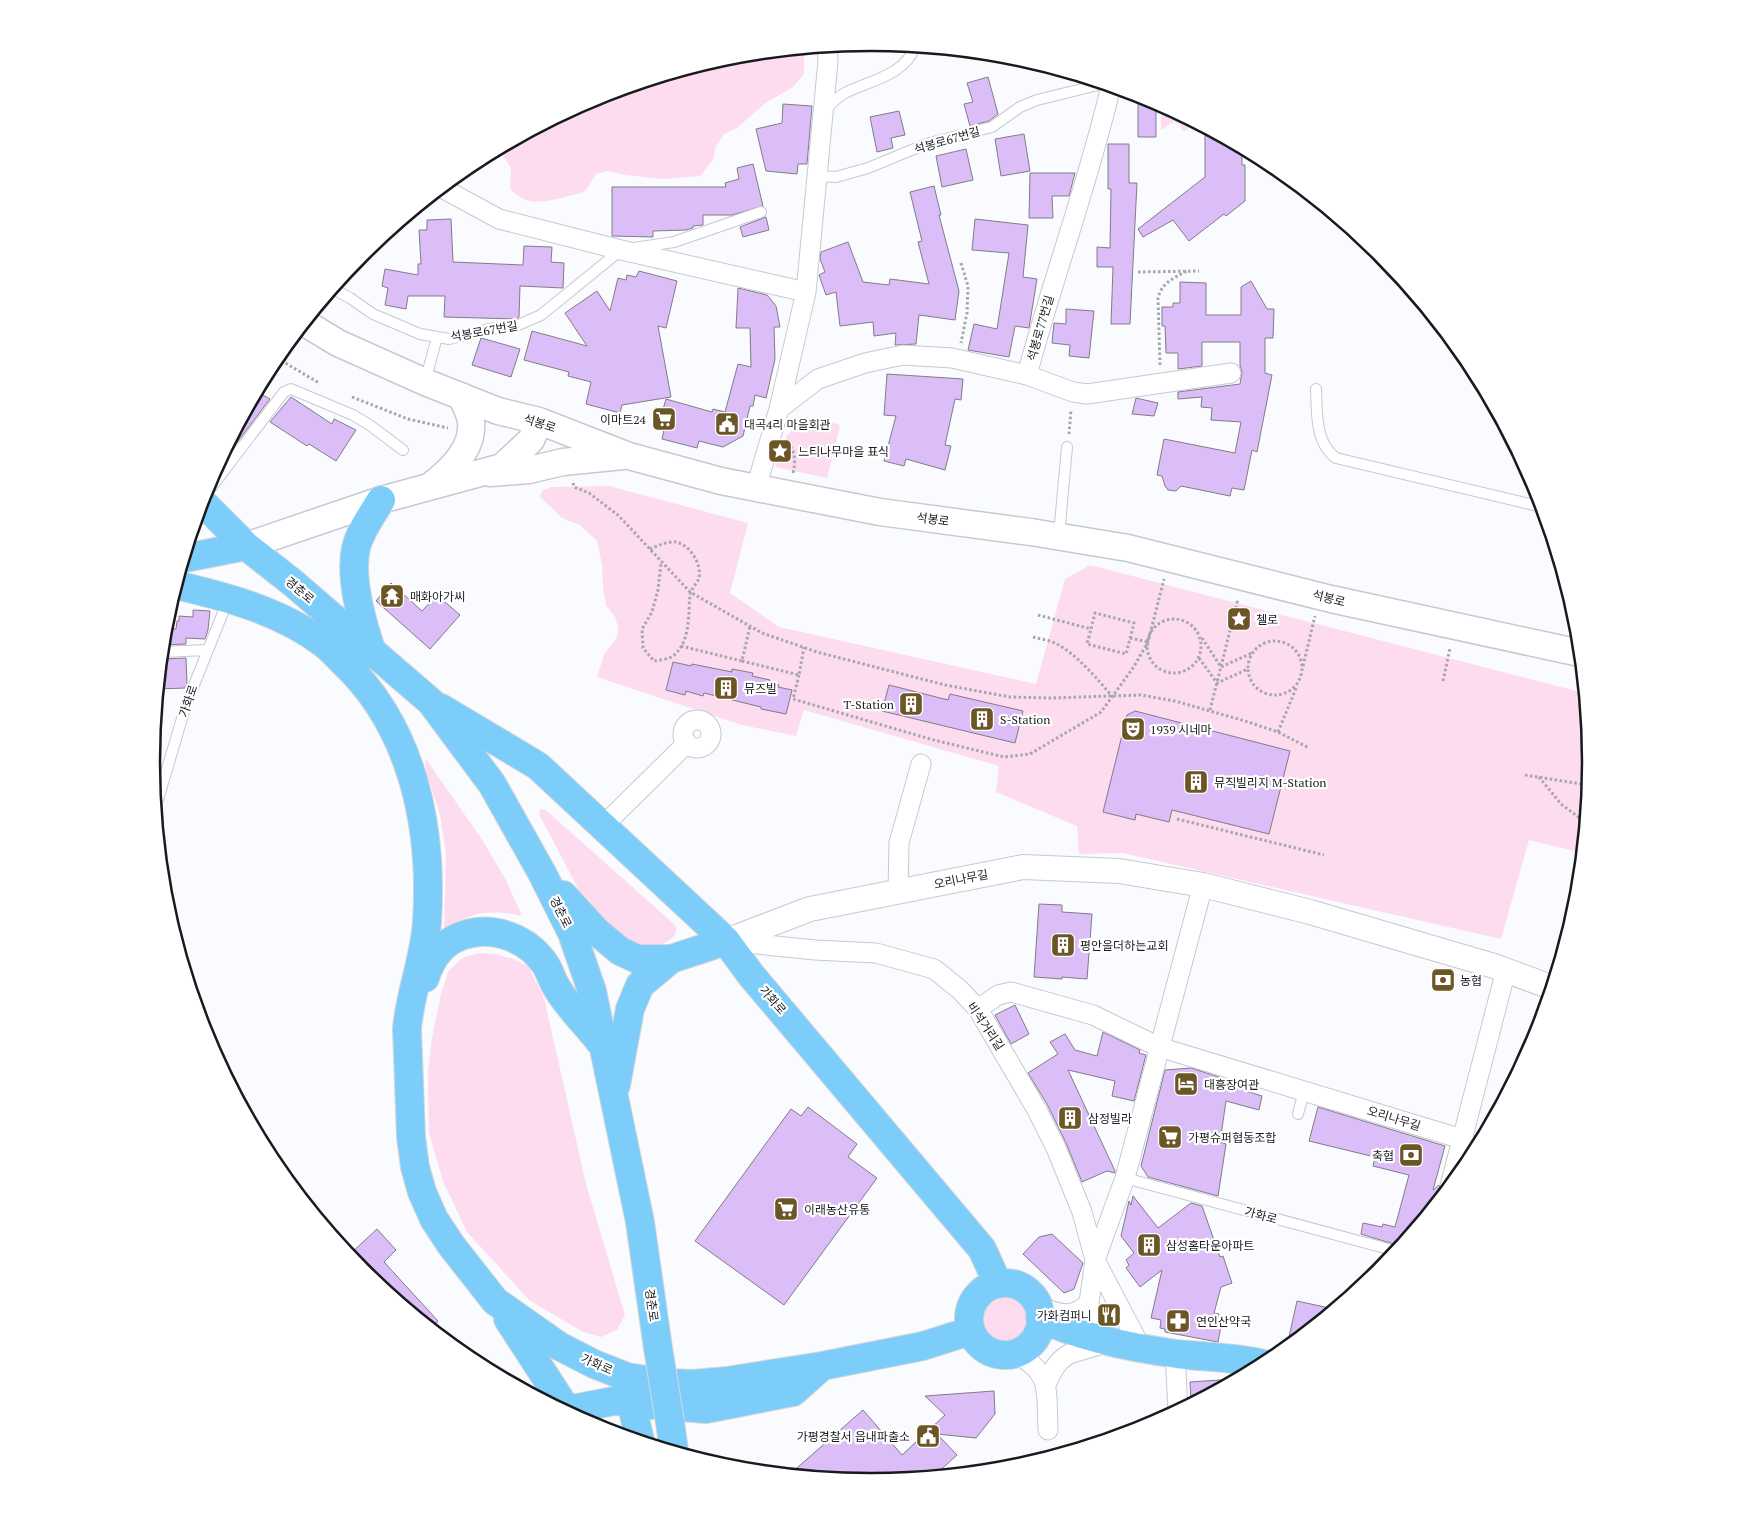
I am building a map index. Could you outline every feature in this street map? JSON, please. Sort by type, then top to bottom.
[{"type":"main road","name":"석봉로","points":[[310,326],[338,343],[425,382],[498,411],[539,421],[629,456],[713,478],[880,512],[1059,536],[1128,548],[1320,596],[1573,651]]},
{"type":"main road","points":[[429,487],[442,477],[465,450],[471,433],[471,421],[461,396]]},
{"type":"main road","points":[[191,557],[246,546],[381,500],[502,467],[531,440],[539,421]]},
{"type":"main road","points":[[475,474],[529,470],[564,462],[629,456]]},
{"type":"main road","points":[[381,500],[356,546],[353,567],[357,596],[371,651],[418,800],[428,866],[427,922],[424,946],[408,1012],[408,1063]]},
{"type":"main road","name":"경춘로","points":[[208,508],[246,546],[293,583],[431,702],[492,784],[542,873],[575,940],[592,991],[640,1222],[673,1445]]},
{"type":"main road","points":[[182,587],[269,612],[292,623],[324,643],[356,674],[380,706],[399,738]]},
{"type":"main road","name":"가화로","points":[[431,702],[538,766],[726,941],[751,975],[982,1249],[998,1284]]},
{"type":"main road","points":[[542,873],[596,931],[630,957],[644,960],[671,959],[726,941]]},
{"type":"main road","points":[[408,1063],[422,988],[434,957],[450,941],[461,935],[477,932],[503,934],[513,937],[530,947],[547,967],[556,988],[604,1046]]},
{"type":"main road","points":[[614,1095],[633,998],[640,985],[671,959]]},
{"type":"main road","name":"가화로","points":[[408,1063],[411,1137],[415,1167],[422,1192],[434,1219],[495,1301],[559,1346],[609,1371],[641,1380],[667,1384],[727,1381],[822,1366],[923,1346],[970,1331]]},
{"type":"main road","points":[[1110,1342],[1054,1338],[1006,1355],[988,1352],[970,1331],[970,1311],[974,1301],[988,1287],[1008,1284],[1018,1286],[1027,1291],[1040,1313],[1058,1326],[1110,1342],[1141,1348],[1251,1363]]},
{"type":"main road","points":[[495,1301],[560,1400]]},
{"type":"main road","points":[[1022,1350],[1036,1336],[1040,1326],[1040,1313]]},
{"type":"main road","points":[[578,1409],[614,1401],[706,1409],[793,1392],[822,1366]]},
{"type":"main road","points":[[631,1402],[638,1433]]},
{"type":"street","points":[[756,488],[779,409],[806,292],[827,53]]},
{"type":"street","name":"석봉로77번길","points":[[779,409],[818,379],[865,363],[904,355],[958,360],[1027,375],[1046,305],[1060,268],[1098,139],[1109,93]]},
{"type":"street","points":[[448,191],[499,219],[621,250],[806,292]]},
{"type":"street","points":[[1027,375],[1073,392],[1087,394],[1231,373]]},
{"type":"street","points":[[602,827],[687,743]]},
{"type":"street","points":[[898,892],[899,843],[921,764]]},
{"type":"street","name":"오리나무길","points":[[726,941],[810,909],[1023,867],[1119,871],[1203,885],[1310,912],[1506,970],[1546,985]]},
{"type":"street","points":[[1046,1385],[1055,1366],[1064,1357],[1110,1342],[1091,1320],[1089,1304],[1095,1260],[1125,1178],[1203,885]]},
{"type":"street","name":"비석거리길","points":[[726,941],[815,950],[871,952],[930,968],[939,972],[956,987],[978,1010],[1014,1068],[1037,1110],[1056,1148],[1082,1212],[1095,1260],[1141,1348]]},
{"type":"street","points":[[1471,1141],[1506,970]]},
{"type":"street","name":"오리나무길","points":[[978,1010],[1002,994],[1011,992],[1092,1015],[1159,1047],[1471,1141]]},
{"type":"street","points":[[1040,1313],[1070,1314],[1081,1311],[1089,1304]]},
{"type":"street","points":[[1022,1350],[1027,1360],[1038,1369],[1046,1385],[1048,1430]]},
{"type":"street","points":[[1175,1354],[1178,1403]]},
{"type":"lane","points":[[823,112],[843,94],[900,67],[913,53]]},
{"type":"lane","name":"석봉로67번길","points":[[817,176],[836,177],[868,168],[926,144],[992,127],[1020,107],[1037,100],[1091,87]]},
{"type":"lane","points":[[621,250],[674,242],[761,212]]},
{"type":"lane","name":"석봉로67번길","points":[[338,292],[373,314],[420,334],[449,339],[488,329],[516,326],[528,322],[540,315],[621,250]]},
{"type":"lane","points":[[425,382],[437,337]]},
{"type":"lane","points":[[222,473],[284,392],[291,389],[353,415],[403,450]]},
{"type":"lane","points":[[1316,389],[1319,432],[1329,453],[1336,458],[1533,505]]},
{"type":"lane","points":[[1059,536],[1067,447]]},
{"type":"lane","name":"가화로","points":[[161,789],[186,705],[228,599]]},
{"type":"lane","points":[[169,652],[207,650]]},
{"type":"lane","points":[[1298,1114],[1304,1091]]},
{"type":"lane","name":"가화로","points":[[1125,1178],[1389,1249]]},
{"type":"path","points":[[958,360],[967,313],[968,286],[961,263]]},
{"type":"path","points":[[1161,383],[1158,298],[1161,288],[1167,282],[1187,270]]},
{"type":"path","points":[[1138,272],[1199,271]]},
{"type":"path","points":[[283,362],[320,384]]},
{"type":"path","points":[[1067,447],[1073,392]]},
{"type":"path","points":[[346,394],[408,419],[471,433]]},
{"type":"path","points":[[772,432],[788,442],[794,453],[795,466],[787,494]]},
{"type":"path","points":[[564,462],[574,487],[589,493],[618,514],[690,592],[762,633],[804,647],[945,685],[1010,697],[1050,698],[1141,695],[1175,701],[1278,732],[1309,748]]},
{"type":"path","points":[[650,549],[662,544],[675,542],[690,549],[697,563],[699,578],[690,592],[690,620],[681,646],[672,657],[654,661],[643,648],[642,630],[652,612],[658,590],[662,562]]},
{"type":"path","points":[[804,647],[793,699],[930,739],[1004,757],[1030,754],[1101,712],[1133,668],[1148,642],[1169,558]]},
{"type":"path","points":[[1210,710],[1244,577]]},
{"type":"path","points":[[1278,732],[1300,679],[1320,596]]},
{"type":"path","points":[[1095,613],[1134,623],[1126,654],[1087,644],[1091,629],[1095,613]]},
{"type":"path","points":[[1038,615],[1091,629]]},
{"type":"path","points":[[1200,636],[1202,645],[1199,658],[1190,668],[1182,672],[1172,673],[1164,671],[1150,659],[1148,642],[1150,633],[1163,621],[1172,618],[1181,619],[1189,622],[1196,628],[1221,667]]},
{"type":"path","points":[[742,660],[750,626]]},
{"type":"path","points":[[1443,681],[1455,626]]},
{"type":"path","points":[[1032,637],[1054,643],[1067,651],[1113,696]]},
{"type":"path","points":[[1130,638],[1148,642]]},
{"type":"path","points":[[1221,667],[1252,652],[1258,646],[1275,640],[1292,646],[1298,652],[1302,670]]},
{"type":"path","points":[[681,646],[799,675]]},
{"type":"path","points":[[1252,652],[1248,661],[1248,670],[1255,686],[1262,692],[1270,695],[1288,692],[1300,679]]},
{"type":"path","points":[[1199,658],[1217,683]]},
{"type":"path","points":[[1217,683],[1248,670]]},
{"type":"path","points":[[1525,775],[1581,784]]},
{"type":"path","points":[[1538,777],[1561,804],[1579,818]]},
{"type":"path","points":[[1177,819],[1324,855]]},
{"type":"shaded area","points":[[804,55],[804,74],[793,87],[764,104],[737,128],[724,134],[715,148],[713,160],[700,176],[664,179],[607,171],[596,174],[586,190],[581,193],[552,200],[534,201],[525,200],[510,188],[511,168],[502,154],[599,105],[687,75],[778,57]]},
{"type":"shaded area","points":[[1161,114],[1190,127],[1184,132],[1179,124],[1173,122],[1161,129]]},
{"type":"shaded area","points":[[806,417],[840,426],[827,478],[775,467],[776,459],[785,439],[794,427]]},
{"type":"shaded area","points":[[609,486],[748,523],[730,593],[779,627],[1036,684],[1065,579],[1090,565],[1578,691],[1582,762],[1576,852],[1529,840],[1501,939],[1123,853],[1079,854],[1077,826],[996,792],[999,766],[804,710],[796,736],[742,725],[597,677],[604,655],[617,637],[618,627],[615,617],[606,605],[602,565],[597,541],[580,525],[562,518],[540,497],[543,490],[551,487]]},
{"type":"shaded area","points":[[425,758],[481,838],[505,878],[522,916],[498,912],[482,913],[457,922],[444,934],[446,852],[440,815],[426,771]]},
{"type":"shaded area","points":[[542,809],[547,811],[675,925],[676,931],[671,939],[643,951],[591,913],[540,816],[539,811]]},
{"type":"shaded area","points":[[480,953],[495,954],[528,966],[544,998],[586,1184],[625,1315],[617,1330],[601,1337],[581,1331],[529,1300],[467,1232],[443,1181],[429,1133],[428,1072],[432,1038],[441,994],[449,970],[464,957]]},
{"type":"shaded area","points":[[1006,1294],[1016,1296],[1024,1301],[1029,1309],[1031,1319],[1029,1329],[1024,1337],[1016,1342],[1006,1344],[996,1342],[988,1337],[983,1329],[981,1319],[983,1309],[988,1301],[996,1296]]},
{"type":"building","points":[[988,77],[998,114],[989,121],[970,126],[964,104],[973,102],[967,83]]},
{"type":"building","points":[[1138,103],[1156,111],[1156,137],[1138,137]]},
{"type":"building","points":[[783,104],[812,106],[807,164],[798,164],[797,174],[766,171],[756,129],[782,123]]},
{"type":"building","points":[[899,111],[905,135],[891,138],[893,148],[877,152],[870,117]]},
{"type":"building","points":[[1024,134],[1030,171],[1001,176],[995,139]]},
{"type":"building","points":[[1205,135],[1242,156],[1242,165],[1245,165],[1245,201],[1226,216],[1224,214],[1189,241],[1173,220],[1143,237],[1138,229],[1205,177]]},
{"type":"building","points":[[1108,144],[1129,144],[1129,183],[1137,183],[1130,324],[1111,324],[1113,267],[1097,267],[1097,247],[1110,248],[1111,189],[1108,189]]},
{"type":"building","points":[[966,149],[973,180],[942,187],[936,156]]},
{"type":"building","points":[[753,164],[763,206],[732,215],[703,215],[703,225],[693,226],[693,228],[686,230],[653,231],[653,237],[612,236],[612,187],[726,187],[725,183],[739,179],[737,168]]},
{"type":"building","points":[[1030,173],[1075,173],[1069,196],[1052,196],[1053,218],[1029,218]]},
{"type":"building","points":[[934,186],[941,215],[939,215],[959,291],[955,320],[919,315],[916,344],[895,345],[896,333],[874,336],[873,322],[840,326],[836,292],[826,295],[819,275],[825,272],[820,259],[821,252],[848,242],[863,282],[889,285],[890,279],[929,284],[918,242],[922,241],[910,192]]},
{"type":"building","points":[[766,217],[769,230],[743,237],[740,227]]},
{"type":"building","points":[[451,219],[453,262],[523,265],[524,246],[552,247],[551,262],[564,263],[563,288],[520,286],[519,317],[516,319],[444,317],[445,296],[408,296],[406,309],[385,305],[388,288],[382,286],[385,269],[418,275],[418,264],[421,264],[419,230],[427,230],[427,220]]},
{"type":"building","points":[[975,219],[1028,225],[1023,277],[1037,279],[1029,328],[1015,326],[1009,357],[968,350],[974,324],[997,329],[1009,253],[972,250]]},
{"type":"building","points":[[639,271],[677,281],[666,328],[658,326],[671,397],[622,405],[620,413],[586,404],[591,382],[568,376],[569,372],[524,360],[532,331],[587,346],[565,313],[597,291],[610,311],[618,278],[626,280],[627,275],[636,277]]},
{"type":"building","points":[[1251,281],[1267,309],[1274,309],[1273,338],[1265,338],[1265,373],[1272,375],[1257,452],[1252,450],[1244,490],[1232,488],[1230,496],[1181,486],[1176,491],[1168,490],[1162,476],[1157,475],[1164,439],[1235,453],[1241,422],[1211,420],[1212,408],[1201,407],[1202,397],[1178,399],[1178,392],[1240,384],[1242,372],[1240,366],[1240,342],[1202,342],[1202,366],[1178,369],[1178,353],[1166,353],[1165,326],[1162,326],[1162,307],[1173,307],[1173,303],[1180,303],[1180,282],[1206,283],[1206,315],[1241,315],[1241,287]]},
{"type":"building","points":[[738,288],[767,295],[776,306],[780,327],[774,327],[775,359],[766,398],[755,395],[753,406],[750,406],[743,436],[723,447],[699,441],[697,448],[662,439],[665,425],[659,423],[666,399],[712,412],[713,409],[725,412],[738,364],[751,367],[750,328],[736,328]]},
{"type":"building","points":[[1066,309],[1094,311],[1089,358],[1069,356],[1070,345],[1052,343],[1054,323],[1066,324]]},
{"type":"building","points":[[481,338],[520,349],[511,377],[472,365]]},
{"type":"building","points":[[887,374],[963,379],[961,400],[955,399],[945,445],[951,446],[945,470],[906,459],[904,466],[884,461],[896,416],[884,415]]},
{"type":"building","points":[[263,395],[270,399],[237,443]]},
{"type":"building","points":[[291,397],[332,424],[334,419],[356,430],[336,461],[309,444],[307,446],[270,422]]},
{"type":"building","points":[[1136,398],[1158,403],[1154,416],[1132,414]]},
{"type":"building","points":[[391,583],[422,611],[437,595],[460,615],[430,649],[376,601]]},
{"type":"building","points":[[193,610],[210,611],[205,639],[186,638],[186,644],[170,645],[173,629],[176,629],[179,616],[193,617]]},
{"type":"building","points":[[186,658],[187,684],[185,688],[164,689],[168,659]]},
{"type":"building","name":"뮤즈빌","points":[[673,662],[732,672],[732,669],[753,673],[752,676],[770,680],[769,682],[779,685],[778,687],[792,690],[786,714],[704,693],[703,696],[686,691],[685,695],[666,690]]},
{"type":"building","points":[[889,685],[948,700],[950,694],[1023,711],[1015,743],[882,711]]},
{"type":"building","name":"뮤직빌리지 M-Station","points":[[1135,711],[1290,751],[1269,834],[1172,810],[1169,822],[1136,814],[1135,820],[1103,812],[1127,715]]},
{"type":"building","name":"평안을더하는교회","points":[[1039,904],[1062,905],[1062,912],[1092,914],[1087,979],[1034,977]]},
{"type":"building","points":[[1015,1005],[1029,1034],[1011,1044],[995,1015]]},
{"type":"building","points":[[1103,1032],[1140,1050],[1139,1053],[1146,1055],[1134,1101],[1112,1096],[1115,1081],[1068,1070],[1115,1171],[1115,1173],[1107,1171],[1082,1182],[1047,1104],[1028,1073],[1058,1054],[1050,1042],[1065,1034],[1075,1050],[1097,1056]]},
{"type":"building","points":[[1191,1068],[1247,1086],[1246,1091],[1262,1096],[1259,1110],[1226,1101],[1220,1142],[1226,1144],[1218,1196],[1148,1177],[1141,1166],[1165,1070]]},
{"type":"building","name":"이래농산유통","points":[[808,1107],[857,1144],[848,1157],[877,1178],[784,1305],[695,1241],[791,1109],[801,1116]]},
{"type":"building","points":[[1318,1107],[1445,1146],[1433,1190],[1439,1185],[1440,1188],[1393,1244],[1361,1234],[1363,1223],[1382,1227],[1383,1224],[1395,1227],[1409,1175],[1373,1166],[1375,1157],[1309,1141]]},
{"type":"building","points":[[1133,1196],[1158,1228],[1191,1203],[1202,1206],[1220,1257],[1223,1256],[1232,1283],[1221,1287],[1214,1313],[1219,1314],[1217,1320],[1222,1321],[1218,1342],[1165,1332],[1165,1329],[1160,1328],[1161,1320],[1151,1318],[1162,1270],[1140,1287],[1126,1268],[1129,1265],[1126,1260],[1134,1253],[1121,1236],[1129,1201],[1131,1205]]},
{"type":"building","points":[[377,1229],[396,1250],[384,1262],[438,1321],[436,1324],[402,1296],[354,1250]]},
{"type":"building","points":[[1052,1234],[1083,1263],[1074,1289],[1064,1293],[1023,1254],[1039,1237]]},
{"type":"building","points":[[1297,1301],[1326,1307],[1304,1326],[1289,1337]]},
{"type":"building","points":[[1105,1304],[1115,1322],[1111,1326],[1103,1315]]},
{"type":"building","points":[[1222,1380],[1191,1396],[1190,1382]]},
{"type":"building","points":[[994,1391],[995,1414],[976,1438],[937,1434],[957,1455],[942,1469],[871,1473],[796,1469],[863,1410],[902,1455],[945,1415],[925,1396]]},
{"type":"place","name":"이마트24","points":[[664,419]]},
{"type":"place","name":"대곡4리 마을회관","points":[[727,424]]},
{"type":"place","name":"느티나무마을 표식","points":[[780,451]]},
{"type":"place","name":"매화아가씨","points":[[392,596]]},
{"type":"place","name":"첼로","points":[[1239,619]]},
{"type":"place","name":"뮤즈빌","points":[[726,688]]},
{"type":"place","name":"T-Station","points":[[911,704]]},
{"type":"place","name":"S-Station","points":[[982,719]]},
{"type":"place","name":"1939 시네마","points":[[1133,729]]},
{"type":"place","name":"뮤직빌리지 M-Station","points":[[1196,782]]},
{"type":"place","name":"평안을더하는교회","points":[[1063,945]]},
{"type":"place","name":"농협","points":[[1443,980]]},
{"type":"place","name":"대흥장여관","points":[[1186,1084]]},
{"type":"place","name":"삼정빌라","points":[[1070,1118]]},
{"type":"place","name":"가평슈퍼협동조합","points":[[1170,1137]]},
{"type":"place","name":"축협","points":[[1411,1155]]},
{"type":"place","name":"이래농산유통","points":[[786,1209]]},
{"type":"place","name":"삼성홈타운아파트","points":[[1149,1245]]},
{"type":"place","name":"가화컴퍼니","points":[[1109,1315]]},
{"type":"place","name":"연인산약국","points":[[1178,1321]]},
{"type":"place","name":"가평경찰서 읍내파출소","points":[[928,1436]]}]
